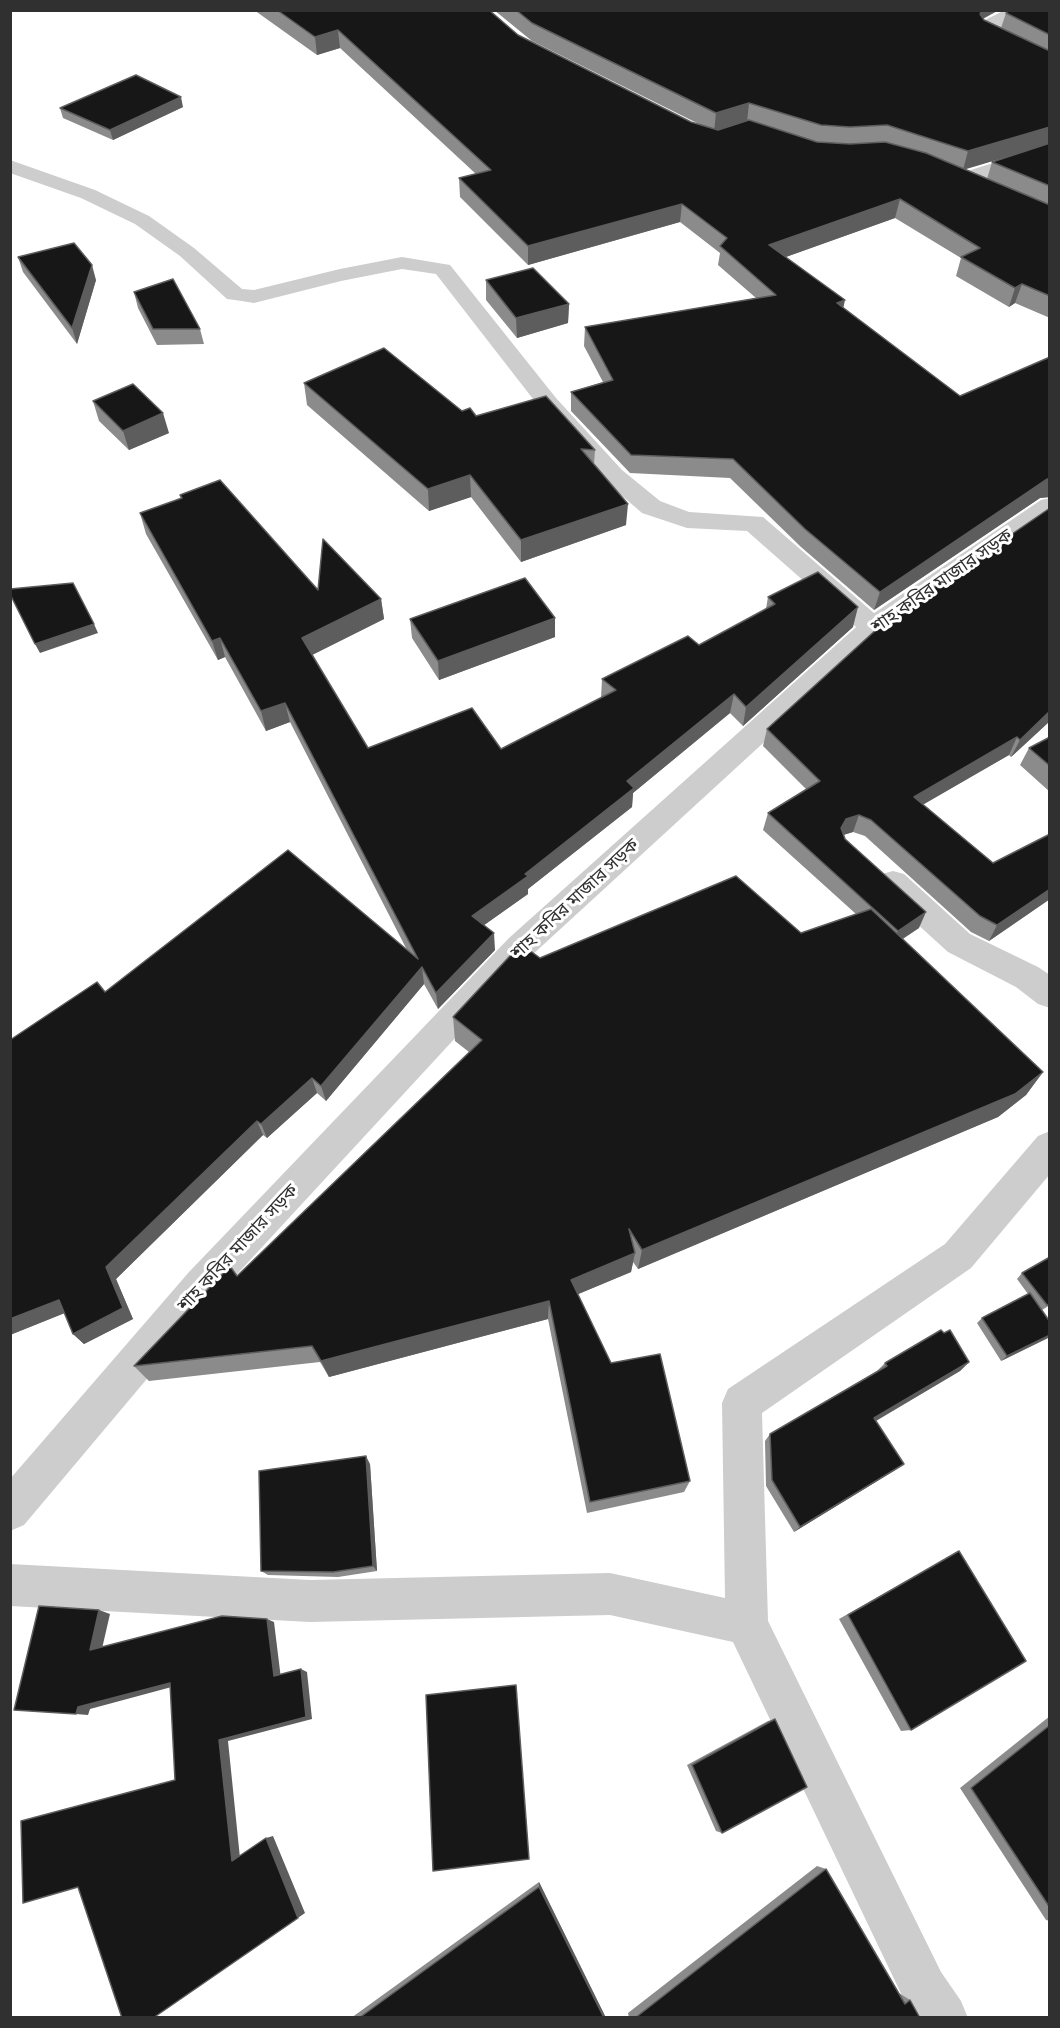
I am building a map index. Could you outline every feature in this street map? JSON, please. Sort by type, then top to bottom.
[{"type":"street","points":[[1017,10],[1006,18],[987,26],[987,33],[1050,66]]},
{"type":"street","points":[[1050,151],[954,176],[1050,218]]},
{"type":"street","points":[[10,166],[88,194],[142,220],[186,252],[235,294],[254,297],[340,275],[402,263],[443,269],[548,403],[613,475],[651,507],[687,520],[754,523],[773,537],[873,627]]},
{"type":"street","name":"শাহ কবির মাজার সড়ক","points":[[10,1511],[202,1285],[520,947],[873,627],[1050,506]]},
{"type":"street","points":[[868,861],[959,943],[1027,977],[1050,994]]},
{"type":"street","points":[[944,2018],[924,1989],[747,1624],[742,1403],[958,1256],[1050,1147]]},
{"type":"street","points":[[10,1585],[310,1601],[610,1593],[747,1624]]},
{"type":"building","points":[[277,10],[489,10],[518,35],[691,122],[718,130],[749,120],[817,142],[850,144],[885,142],[926,153],[1050,205],[1050,296],[1022,284],[1015,288],[961,257],[980,248],[900,199],[769,245],[845,300],[837,303],[960,396],[1050,357],[1050,479],[880,592],[805,529],[733,459],[631,455],[571,392],[613,380],[585,327],[776,295],[720,246],[727,238],[682,204],[528,246],[459,178],[491,170],[338,30],[315,37]]},
{"type":"building","points":[[516,10],[982,10],[980,14],[984,20],[1050,51],[1050,127],[968,151],[887,125],[850,127],[821,125],[749,103],[716,113],[532,23]]},
{"type":"building","points":[[1010,10],[1050,10],[1050,35],[1006,13]]},
{"type":"building","points":[[136,75],[181,97],[110,130],[60,108]]},
{"type":"building","points":[[1050,143],[1050,186],[992,162]]},
{"type":"building","points":[[74,243],[92,265],[72,328],[18,257]]},
{"type":"building","points":[[533,268],[569,304],[516,318],[486,280]]},
{"type":"building","points":[[173,279],[200,329],[153,329],[134,292]]},
{"type":"building","points":[[384,348],[462,411],[470,408],[476,416],[546,396],[595,450],[581,449],[628,504],[521,540],[470,475],[428,489],[304,383]]},
{"type":"building","points":[[133,384],[163,413],[123,431],[93,401]]},
{"type":"building","points":[[220,480],[318,590],[323,539],[381,599],[302,638],[368,748],[472,708],[501,749],[616,690],[602,679],[688,636],[699,645],[775,604],[768,597],[818,572],[858,607],[746,707],[734,694],[627,781],[634,788],[525,874],[528,876],[472,916],[494,933],[436,993],[422,967],[321,1086],[312,1078],[261,1124],[257,1121],[106,1267],[123,1308],[73,1334],[59,1300],[10,1319],[10,1040],[97,982],[105,992],[288,850],[418,959],[285,703],[261,711],[220,638],[212,641],[140,513],[182,498],[180,495]]},
{"type":"building","points":[[1050,508],[1050,711],[1020,740],[1017,737],[914,797],[993,863],[1050,834],[1050,889],[997,925],[980,916],[871,820],[859,815],[846,819],[841,828],[845,839],[926,912],[898,931],[768,813],[820,781],[767,729],[889,618]]},
{"type":"building","points":[[525,578],[555,618],[438,661],[410,619]]},
{"type":"building","points":[[73,583],[94,624],[35,644],[10,594],[10,589]]},
{"type":"building","points":[[1050,737],[1050,766],[1029,748]]},
{"type":"building","points":[[736,876],[801,933],[871,909],[1043,1072],[1015,1094],[642,1250],[629,1229],[635,1253],[571,1280],[611,1363],[660,1354],[690,1481],[590,1502],[549,1301],[321,1361],[312,1346],[134,1366],[230,1266],[237,1276],[482,1040],[453,1017],[521,944],[540,958]]},
{"type":"building","points":[[1050,1257],[1050,1304],[1047,1305],[1022,1273]]},
{"type":"building","points":[[1030,1293],[1050,1322],[1050,1335],[1007,1356],[982,1318]]},
{"type":"building","points":[[941,1330],[944,1333],[950,1330],[969,1362],[874,1418],[904,1464],[800,1527],[772,1480],[770,1434],[887,1366],[885,1363]]},
{"type":"building","points":[[366,1456],[373,1566],[333,1572],[261,1571],[259,1471]]},
{"type":"building","points":[[959,1551],[1026,1661],[911,1730],[848,1615]]},
{"type":"building","points":[[39,1606],[99,1610],[90,1650],[222,1616],[267,1619],[274,1676],[301,1669],[306,1717],[219,1740],[232,1861],[266,1838],[298,1918],[153,2018],[122,2018],[78,1887],[23,1903],[21,1821],[175,1780],[170,1683],[78,1707],[76,1714],[14,1710]]},
{"type":"building","points":[[516,1685],[529,1859],[433,1871],[426,1695]]},
{"type":"building","points":[[775,1719],[807,1787],[722,1833],[692,1765]]},
{"type":"building","points":[[1050,1725],[1050,1908],[971,1788]]},
{"type":"building","points":[[826,1869],[905,2004],[910,2000],[920,2018],[635,2018]]},
{"type":"building","points":[[539,1887],[604,2018],[359,2018]]}]
